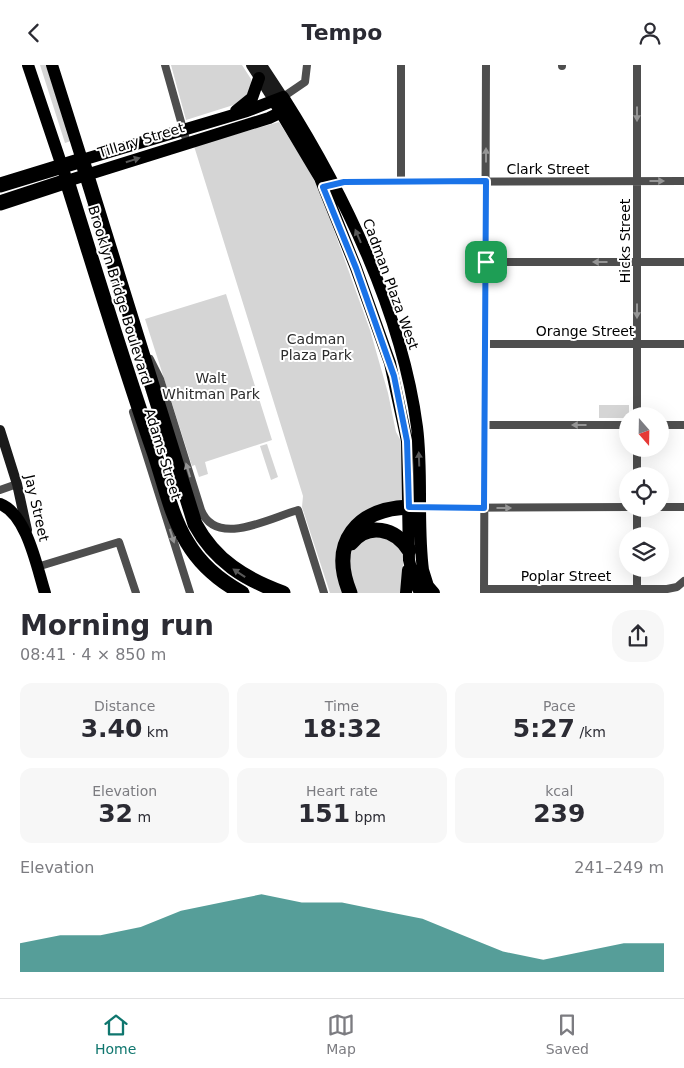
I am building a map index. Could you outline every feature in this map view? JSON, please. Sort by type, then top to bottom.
[{"type":"highway","name":"Tillary Street","points":[[0,203],[62,174],[84,167]]},
{"type":"highway","name":"Adams Street","points":[[84,167],[147,360]]},
{"type":"highway","name":"Tillary Street","points":[[0,185],[62,174]]},
{"type":"highway","name":"Brooklyn Bridge Boulevard","points":[[62,174],[177,523],[187,542],[205,565],[222,580],[242,593]]},
{"type":"highway","name":"Brooklyn Bridge Boulevard","points":[[147,360],[191,513],[202,537],[220,559],[239,573],[252,581],[283,593]]},
{"type":"highway","points":[[350,593],[344,572],[344,553],[354,530],[369,516],[383,509],[415,508]]},
{"type":"highway","points":[[344,553],[359,535],[375,530],[394,534],[409,555]]},
{"type":"main road","name":"Adams Street","points":[[52,65],[84,167]]},
{"type":"main road","name":"Cadman Plaza West","points":[[251,65],[260,71],[274,100],[286,111],[312,163],[329,186],[394,376],[407,441],[423,570],[428,586],[434,593]]},
{"type":"main road","name":"Brooklyn Bridge Boulevard","points":[[29,68],[62,174]]},
{"type":"main road","points":[[229,115],[252,98],[260,71]]},
{"type":"main road","name":"Tillary Street","points":[[84,167],[184,129],[274,100]]},
{"type":"main road","name":"Tillary Street","points":[[84,167],[187,143],[286,111]]},
{"type":"main road","name":"Jay Street","points":[[0,430],[17,484],[29,541],[44,593]]},
{"type":"main road","points":[[0,504],[14,513],[29,541]]},
{"type":"main road","name":"Cadman Plaza West","points":[[415,508],[409,555],[413,577],[420,593]]},
{"type":"main road","points":[[406,593],[409,555]]},
{"type":"street","points":[[165,65],[187,143]]},
{"type":"street","points":[[274,100],[305,82],[307,65]]},
{"type":"street","points":[[401,65],[401,182]]},
{"type":"street","points":[[484,591],[486,65]]},
{"type":"street","name":"Hicks Street","points":[[637,65],[637,407]]},
{"type":"street","name":"Adams Street","points":[[62,174],[190,593]]},
{"type":"street","name":"Clark Street","points":[[329,186],[344,182],[684,181]]},
{"type":"street","points":[[486,262],[684,261]]},
{"type":"street","name":"Orange Street","points":[[485,343],[684,343]]},
{"type":"street","name":"Adams Street","points":[[147,360],[160,379],[204,517],[216,527],[230,530],[298,510],[324,593]]},
{"type":"street","points":[[484,425],[619,425]]},
{"type":"street","points":[[669,425],[684,425]]},
{"type":"street","points":[[0,489],[17,484]]},
{"type":"street","points":[[415,508],[619,507]]},
{"type":"street","points":[[669,507],[684,507]]},
{"type":"street","points":[[37,567],[120,542],[136,593]]},
{"type":"street","points":[[637,577],[637,591]]},
{"type":"street","name":"Poplar Street","points":[[484,591],[637,591],[677,587],[684,581]]},
{"type":"green space","points":[[40,65],[46,65],[71,141],[65,143]]},
{"type":"green space","points":[[171,65],[242,65],[251,79],[252,86],[243,102],[186,120]]},
{"type":"green space","name":"Cadman Plaza Park","points":[[279,122],[308,168],[322,197],[370,330],[388,393],[396,432],[401,441],[406,499],[353,525],[345,593],[330,593],[302,507],[303,496],[194,146]]},
{"type":"green space","points":[[89,205],[158,429],[87,206]]},
{"type":"green space","name":"Walt Whitman Park","points":[[226,294],[272,440],[205,462],[208,474],[199,477],[195,465],[192,466],[145,319]]},
{"type":"green space","points":[[599,405],[629,405],[629,407],[619,407],[619,418],[599,418]]},
{"type":"green space","points":[[267,444],[278,477],[271,480],[260,446]]},
{"type":"green space","points":[[377,534],[401,546],[404,593],[355,593],[350,557],[358,544]]},
{"type":"route","points":[[486,181],[486,262],[484,508],[429,509],[409,507],[406,431],[394,376],[356,268],[323,187],[344,182],[486,181]]}]
